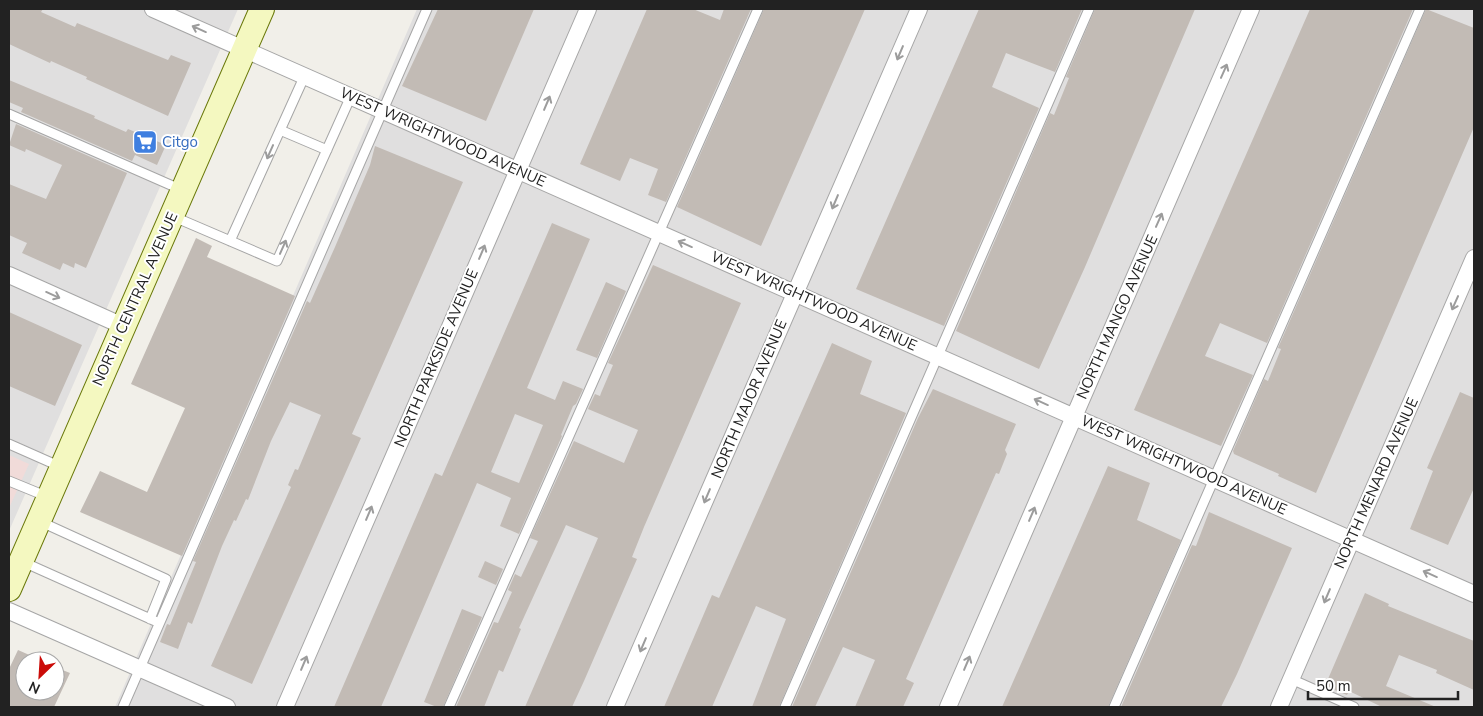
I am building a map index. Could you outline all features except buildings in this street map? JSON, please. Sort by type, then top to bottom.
[{"type":"street","name":"WEST WRIGHTWOOD AVENUE","points":[[153,9],[1474,594]]},
{"type":"street","name":"NORTH CENTRAL AVENUE","points":[[9,589],[262,9]]},
{"type":"street","name":"NORTH PARKSIDE AVENUE","points":[[285,707],[588,9]]},
{"type":"street","name":"NORTH MAJOR AVENUE","points":[[616,707],[919,9]]},
{"type":"street","name":"NORTH MANGO AVENUE","points":[[948,707],[1252,9]]},
{"type":"street","name":"NORTH MENARD AVENUE","points":[[1279,707],[1474,258]]},
{"type":"street","points":[[9,275],[123,326]]},
{"type":"street","points":[[9,611],[227,707]]},
{"type":"lane","points":[[124,707],[427,9]]},
{"type":"lane","points":[[449,707],[758,9]]},
{"type":"lane","points":[[785,707],[1089,9]]},
{"type":"lane","points":[[1114,707],[1420,9]]},
{"type":"lane","points":[[230,241],[304,76]]},
{"type":"lane","points":[[171,216],[277,261],[351,96]]},
{"type":"lane","points":[[9,114],[182,190]]},
{"type":"lane","points":[[280,130],[327,150]]},
{"type":"lane","points":[[9,444],[62,467]]},
{"type":"lane","points":[[9,481],[49,497]]},
{"type":"lane","points":[[38,521],[177,583]]},
{"type":"lane","points":[[21,561],[160,623]]},
{"type":"lane","points":[[150,618],[166,579]]},
{"type":"lane","points":[[1291,679],[1354,707]]},
{"type":"shaded area","points":[[9,9],[238,9],[9,531]]},
{"type":"shaded area","points":[[417,9],[1474,9],[1474,707],[115,707]]},
{"type":"shaded area","points":[[9,455],[29,464],[9,508]]},
{"type":"place","name":"Citgo","points":[[145,142]]}]
